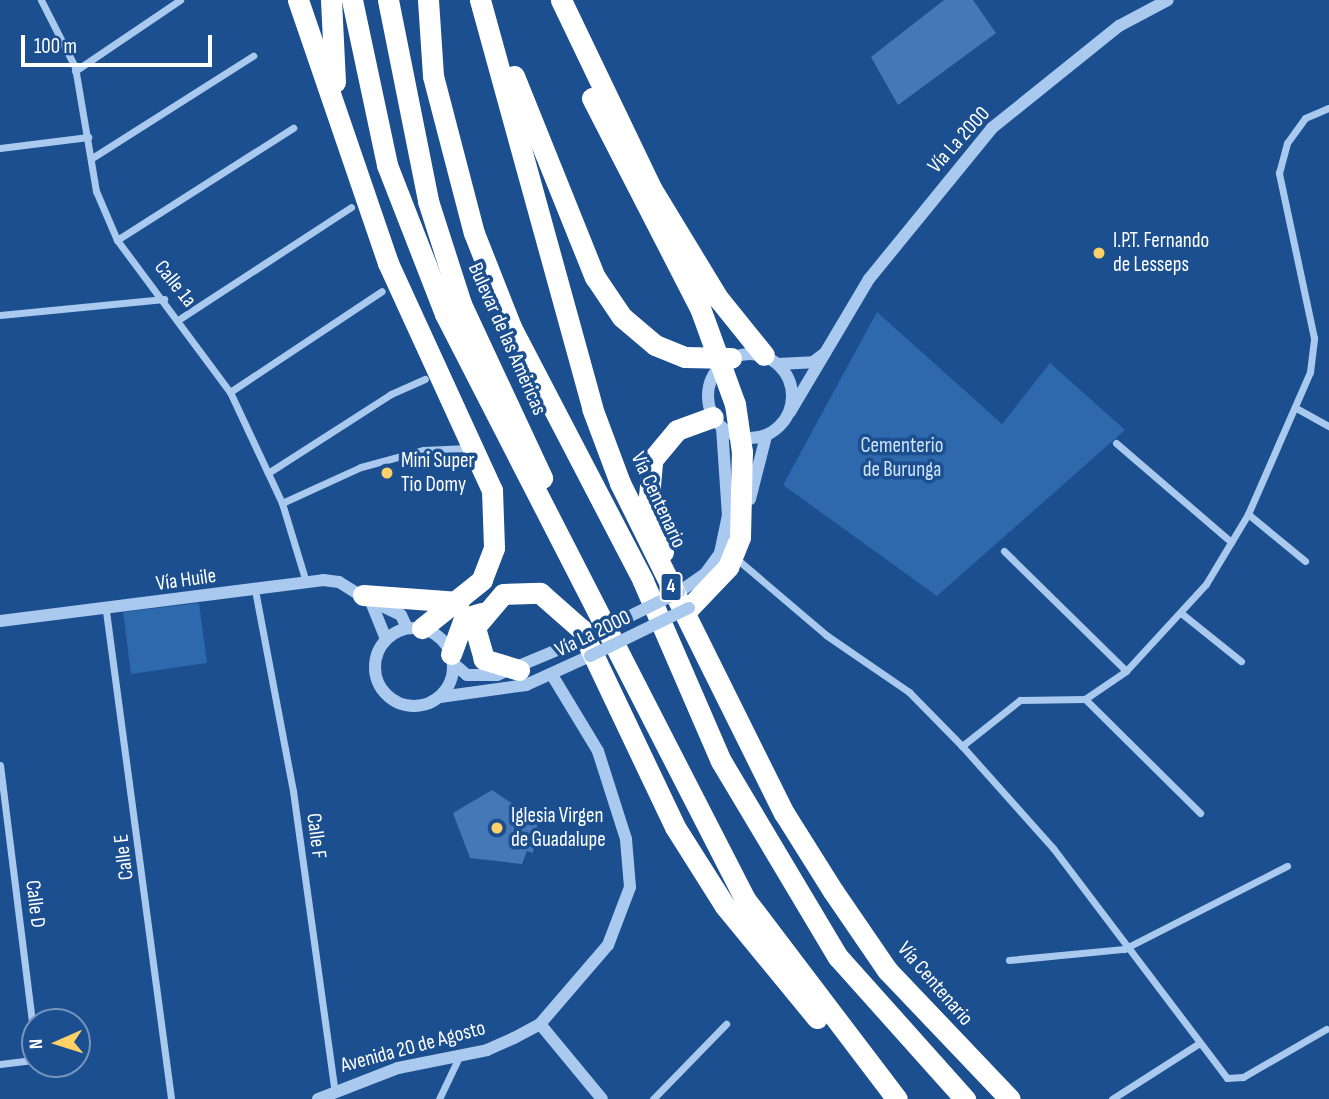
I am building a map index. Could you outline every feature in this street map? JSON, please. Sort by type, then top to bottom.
[{"type":"highway","points":[[298,0],[388,263],[492,490],[494,548],[482,580],[459,603],[414,628]]},
{"type":"highway","points":[[331,0],[338,115]]},
{"type":"highway","points":[[352,0],[387,165],[445,314],[597,604],[745,899],[872,1073]]},
{"type":"highway","name":"Bulevar de las Américas","points":[[388,0],[428,201],[461,304],[597,604]]},
{"type":"highway","points":[[428,0],[433,76],[479,244],[511,327],[643,581],[721,761],[838,957],[965,1099]]},
{"type":"highway","name":"Vía Centenario","points":[[480,0],[493,34],[592,408],[784,813],[887,970],[1010,1099]]},
{"type":"highway","points":[[564,9],[596,111],[700,308],[735,404],[743,452],[740,537],[728,567],[679,595],[649,496],[652,460],[677,430],[718,422]]},
{"type":"highway","points":[[564,9],[651,188],[718,298],[771,360]]},
{"type":"highway","points":[[493,34],[530,107],[595,277],[622,317],[655,345],[685,357],[731,358]]},
{"type":"highway","points":[[519,670],[484,659],[475,627],[482,613],[503,594],[540,593],[581,629],[675,827],[725,906],[779,978],[897,1099]]},
{"type":"highway","points":[[367,598],[459,603]]},
{"type":"highway","points":[[452,659],[464,618],[482,613]]},
{"type":"street","name":"Calle 1a","points":[[41,0],[75,71],[96,191],[117,240],[181,318],[230,392],[282,503],[306,582]]},
{"type":"street","points":[[75,71],[180,0]]},
{"type":"street","name":"Vía La 2000","points":[[790,412],[869,279],[992,128],[1119,26],[1168,0]]},
{"type":"street","points":[[92,158],[253,56]]},
{"type":"street","points":[[962,746],[1020,700],[1085,699],[1126,671],[1181,613],[1248,514],[1296,408],[1314,338],[1279,173],[1287,143],[1305,118],[1329,108]]},
{"type":"street","points":[[117,240],[293,128]]},
{"type":"street","points":[[0,148],[88,138]]},
{"type":"street","points":[[181,318],[351,207]]},
{"type":"street","points":[[230,392],[382,291]]},
{"type":"street","points":[[0,315],[164,299]]},
{"type":"street","points":[[771,360],[789,378],[790,412],[766,436],[735,436],[718,422],[708,391],[731,358],[813,362],[825,353]]},
{"type":"street","points":[[268,473],[391,394],[425,379]]},
{"type":"street","points":[[1296,408],[1329,426]]},
{"type":"street","name":"Vía La 2000","points":[[439,697],[496,691],[552,675],[590,656],[705,574],[720,553],[727,516],[718,422]]},
{"type":"street","name":"Vía La 2000","points":[[452,659],[480,677],[519,670],[679,595],[713,595],[738,560],[753,470],[766,436]]},
{"type":"street","points":[[1116,443],[1231,542]]},
{"type":"street","points":[[282,503],[361,467],[423,450],[468,448]]},
{"type":"street","points":[[1248,514],[1305,561]]},
{"type":"street","points":[[1004,551],[1126,671]]},
{"type":"street","points":[[738,560],[826,635],[909,692],[962,746],[1053,848],[1124,949],[1198,1044],[1236,1080],[1326,1029]]},
{"type":"street","name":"Vía Huile","points":[[0,621],[106,611],[306,582],[339,582],[401,615],[414,628]]},
{"type":"street","name":"Calle F","points":[[256,590],[292,791],[334,1088]]},
{"type":"street","points":[[367,598],[386,639]]},
{"type":"street","name":"Calle E","points":[[106,611],[171,1099]]},
{"type":"street","points":[[1181,613],[1241,661]]},
{"type":"street","points":[[414,628],[452,659],[439,697],[414,706],[381,688],[375,663],[386,639],[414,628]]},
{"type":"street","name":"Avenida 20 de Agosto","points":[[318,1099],[334,1088],[458,1057],[540,1024],[608,945],[630,887],[626,839],[598,751],[552,675]]},
{"type":"street","points":[[1085,699],[1200,813]]},
{"type":"street","name":"Calle D","points":[[0,765],[30,1008]]},
{"type":"street","points":[[1009,960],[1124,949],[1287,866]]},
{"type":"street","points":[[540,1024],[602,1099]]},
{"type":"street","points":[[653,1099],[726,1024]]},
{"type":"street","points":[[1112,1098],[1198,1044]]},
{"type":"street","points":[[439,1099],[458,1057]]},
{"type":"street","points":[[0,1064],[21,1062]]},
{"type":"green space","name":"Cementerio de Burunga","points":[[877,312],[1002,424],[1050,363],[1125,430],[937,596],[783,485]]},
{"type":"green space","points":[[199,603],[207,663],[131,674],[123,612]]},
{"type":"building","points":[[944,0],[973,0],[996,33],[898,105],[871,57]]},
{"type":"building","name":"Iglesia Virgen de Guadalupe","points":[[492,790],[538,821],[533,853],[527,851],[522,864],[470,858],[453,813]]},
{"type":"place","name":"I.P.T. Fernando de Lesseps","points":[[1099,253]]},
{"type":"place","name":"Mini Super Tio Domy","points":[[387,473]]},
{"type":"place","name":"Iglesia Virgen de Guadalupe","points":[[497,828]]}]
